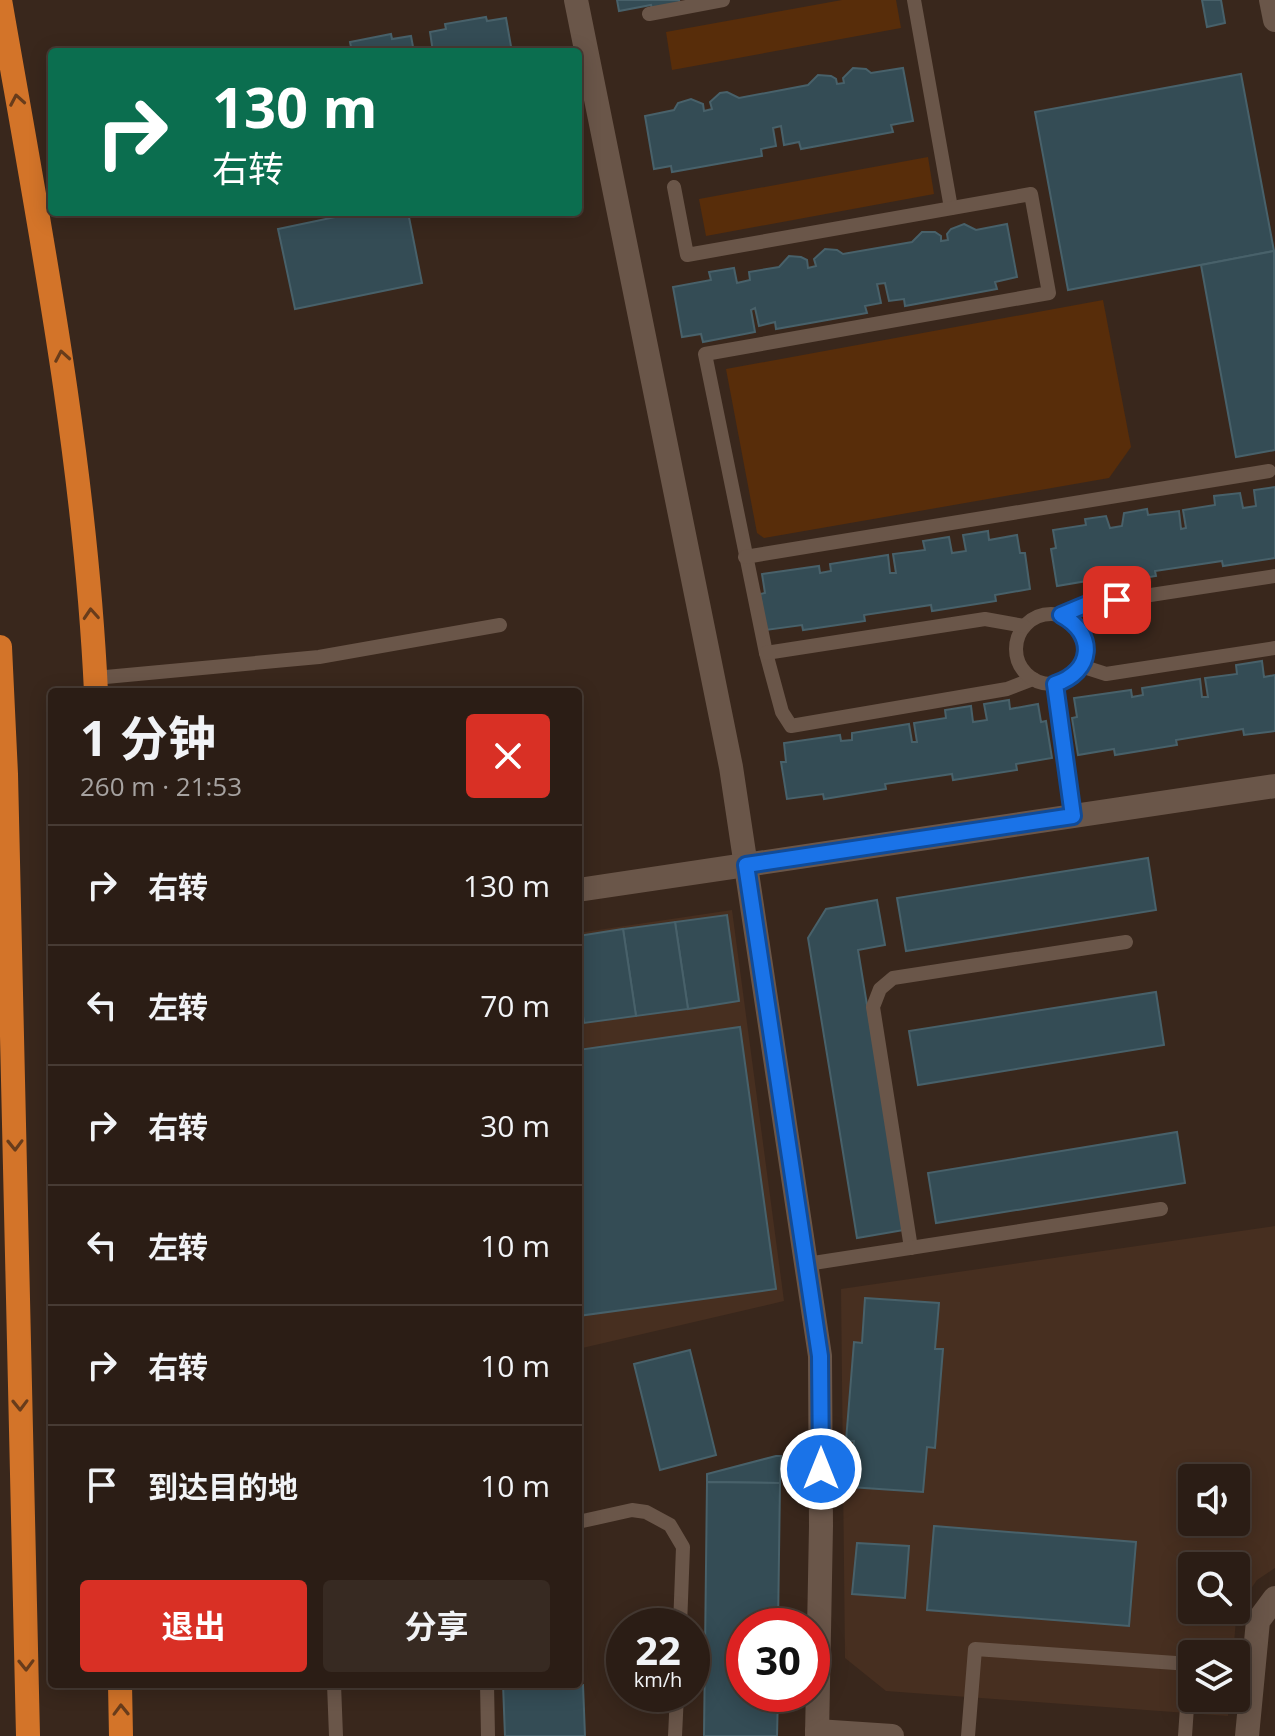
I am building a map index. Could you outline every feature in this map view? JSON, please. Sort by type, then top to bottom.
[{"type":"highway","points":[[0,0],[66,378],[87,558],[95,685]]},
{"type":"highway","points":[[0,647],[6,774],[6,973],[28,1736]]},
{"type":"highway","points":[[120,1688],[121,1736]]},
{"type":"street","points":[[576,0],[731,767],[820,1356],[817,1733],[892,1736]]},
{"type":"street","points":[[1271,0],[1275,20]]},
{"type":"street","points":[[582,889],[1275,786]]},
{"type":"street","points":[[1247,1736],[1258,1621],[1275,1598]]},
{"type":"lane","points":[[649,14],[723,0]]},
{"type":"lane","points":[[914,0],[951,208]]},
{"type":"lane","points":[[674,187],[687,255],[1031,194],[1049,293],[705,354],[766,653],[782,712],[791,726],[1007,689],[1033,679]]},
{"type":"lane","points":[[745,557],[1269,471]]},
{"type":"lane","points":[[1061,615],[1085,605],[1275,576]]},
{"type":"lane","points":[[1048,614],[1061,615],[1073,622],[1082,632],[1086,645],[1081,666],[1066,681],[1055,684],[1033,679],[1024,672],[1015,651],[1024,626],[1048,614]]},
{"type":"lane","points":[[766,653],[985,619],[1024,626]]},
{"type":"lane","points":[[95,685],[319,657],[500,625]]},
{"type":"lane","points":[[1081,666],[1106,674],[1275,648]]},
{"type":"lane","points":[[1055,684],[1073,816]]},
{"type":"lane","points":[[911,1248],[873,1007],[880,989],[893,978],[1126,942]]},
{"type":"lane","points":[[807,1264],[1161,1209]]},
{"type":"lane","points":[[582,1521],[632,1510],[646,1512],[670,1525],[683,1547],[681,1608]]},
{"type":"lane","points":[[968,1736],[975,1649],[1190,1664],[1185,1736]]},
{"type":"lane","points":[[334,1688],[336,1736]]},
{"type":"lane","points":[[487,1688],[488,1736]]},
{"type":"lane","points":[[675,1736],[676,1712]]},
{"type":"shaded area","points":[[842,0],[896,0],[901,28],[672,70],[666,32]]},
{"type":"shaded area","points":[[928,157],[934,194],[706,236],[699,199]]},
{"type":"shaded area","points":[[1103,300],[1131,447],[1109,478],[764,538],[757,533],[726,369]]},
{"type":"shaded area","points":[[732,910],[784,1301],[582,1348],[582,932]]},
{"type":"shaded area","points":[[1275,1226],[1275,1568],[1257,1580],[1250,1590],[1250,1552],[1178,1552],[1178,1624],[1236,1624],[1234,1640],[1178,1640],[1178,1712],[1228,1712],[1228,1716],[886,1691],[845,1658],[841,1289]]},
{"type":"building","points":[[617,0],[679,0],[680,4],[619,11]]},
{"type":"building","points":[[1202,0],[1221,0],[1225,23],[1207,27]]},
{"type":"building","points":[[486,17],[487,21],[506,18],[511,48],[432,48],[430,32],[446,29],[445,24]]},
{"type":"building","points":[[391,34],[392,39],[411,36],[413,48],[345,48],[351,47],[350,42]]},
{"type":"building","points":[[853,68],[866,69],[871,73],[903,68],[913,121],[891,125],[893,132],[801,149],[799,142],[784,145],[781,126],[773,128],[776,146],[761,149],[762,156],[672,172],[671,166],[654,169],[645,116],[674,110],[678,103],[691,99],[703,104],[704,111],[712,109],[710,102],[720,93],[727,92],[739,98],[808,85],[818,75],[831,76],[837,84],[844,83],[843,78]]},
{"type":"building","points":[[1241,74],[1274,251],[1068,290],[1035,112]]},
{"type":"building","points":[[340,216],[409,216],[422,283],[295,309],[278,229]]},
{"type":"building","points":[[964,224],[976,230],[1007,224],[1017,277],[995,282],[997,289],[905,306],[904,299],[889,301],[885,283],[877,284],[881,303],[865,306],[867,313],[776,329],[775,322],[759,326],[755,308],[751,310],[755,332],[703,342],[701,334],[682,337],[673,287],[711,280],[709,272],[734,268],[737,283],[750,280],[749,272],[779,267],[789,256],[807,260],[808,268],[816,266],[814,259],[825,249],[843,254],[912,242],[922,232],[935,232],[941,236],[941,241],[948,240],[947,234],[951,229]]},
{"type":"building","points":[[1274,251],[1275,450],[1236,457],[1201,265]]},
{"type":"building","points":[[1275,487],[1275,558],[1223,566],[1222,561],[1155,571],[1156,576],[1093,586],[1093,580],[1057,586],[1051,549],[1056,548],[1053,530],[1086,525],[1085,519],[1106,516],[1110,528],[1122,526],[1124,513],[1147,509],[1148,515],[1179,511],[1181,529],[1186,528],[1183,510],[1215,505],[1214,496],[1240,493],[1243,508],[1256,506],[1254,490]]},
{"type":"building","points":[[988,531],[989,540],[1017,535],[1020,553],[1025,553],[1030,589],[995,595],[996,601],[932,611],[931,605],[864,615],[865,621],[803,630],[802,625],[766,630],[760,594],[765,593],[762,574],[819,566],[820,573],[831,571],[830,564],[888,555],[890,573],[896,573],[893,554],[925,550],[923,541],[949,537],[952,553],[966,551],[963,535]]},
{"type":"building","points":[[1262,661],[1264,677],[1275,675],[1275,731],[1244,735],[1243,729],[1176,740],[1177,745],[1115,755],[1114,749],[1078,755],[1072,718],[1077,717],[1074,698],[1131,690],[1132,697],[1143,695],[1142,688],[1200,679],[1202,697],[1208,697],[1205,678],[1237,674],[1236,665]]},
{"type":"building","points":[[1009,700],[1010,709],[1038,704],[1041,722],[1046,721],[1052,758],[1016,764],[1017,770],[953,780],[952,774],[885,784],[886,789],[824,799],[823,794],[787,799],[781,762],[786,762],[784,743],[840,735],[841,741],[852,740],[852,733],[909,724],[912,742],[917,742],[914,723],[946,718],[945,710],[971,706],[973,722],[987,720],[984,704]]},
{"type":"building","points":[[1148,858],[1156,910],[906,951],[897,898]]},
{"type":"building","points":[[877,900],[885,945],[858,950],[904,1230],[857,1238],[808,938],[826,909]]},
{"type":"building","points":[[727,915],[739,1001],[688,1009],[675,922]]},
{"type":"building","points":[[675,922],[688,1009],[636,1016],[623,929]]},
{"type":"building","points":[[623,929],[636,1016],[584,1023],[582,935]]},
{"type":"building","points":[[1156,992],[1164,1045],[918,1085],[909,1031]]},
{"type":"building","points":[[740,1027],[776,1289],[582,1315],[582,1049]]},
{"type":"building","points":[[1177,1132],[1185,1183],[936,1223],[928,1173]]},
{"type":"building","points":[[865,1298],[939,1303],[935,1349],[943,1349],[935,1448],[927,1447],[923,1492],[850,1487],[854,1441],[846,1441],[854,1342],[862,1343]]},
{"type":"building","points":[[690,1350],[716,1455],[660,1470],[634,1364]]},
{"type":"building","points":[[781,1456],[780,1483],[707,1482],[707,1474]]},
{"type":"building","points":[[707,1482],[780,1483],[778,1608],[726,1608],[726,1712],[778,1712],[777,1736],[704,1736],[704,1712],[710,1712],[710,1608],[706,1608]]},
{"type":"building","points":[[934,1526],[1136,1542],[1129,1626],[927,1610]]},
{"type":"building","points":[[857,1543],[909,1546],[905,1598],[852,1594]]},
{"type":"building","points":[[583,1685],[585,1736],[505,1736],[503,1688],[582,1688]]},
{"type":"route","points":[[821,1469],[820,1356],[746,865],[1073,816],[1055,684],[1074,675],[1081,666],[1086,645],[1082,632],[1061,615],[1085,605],[1117,600]]}]
